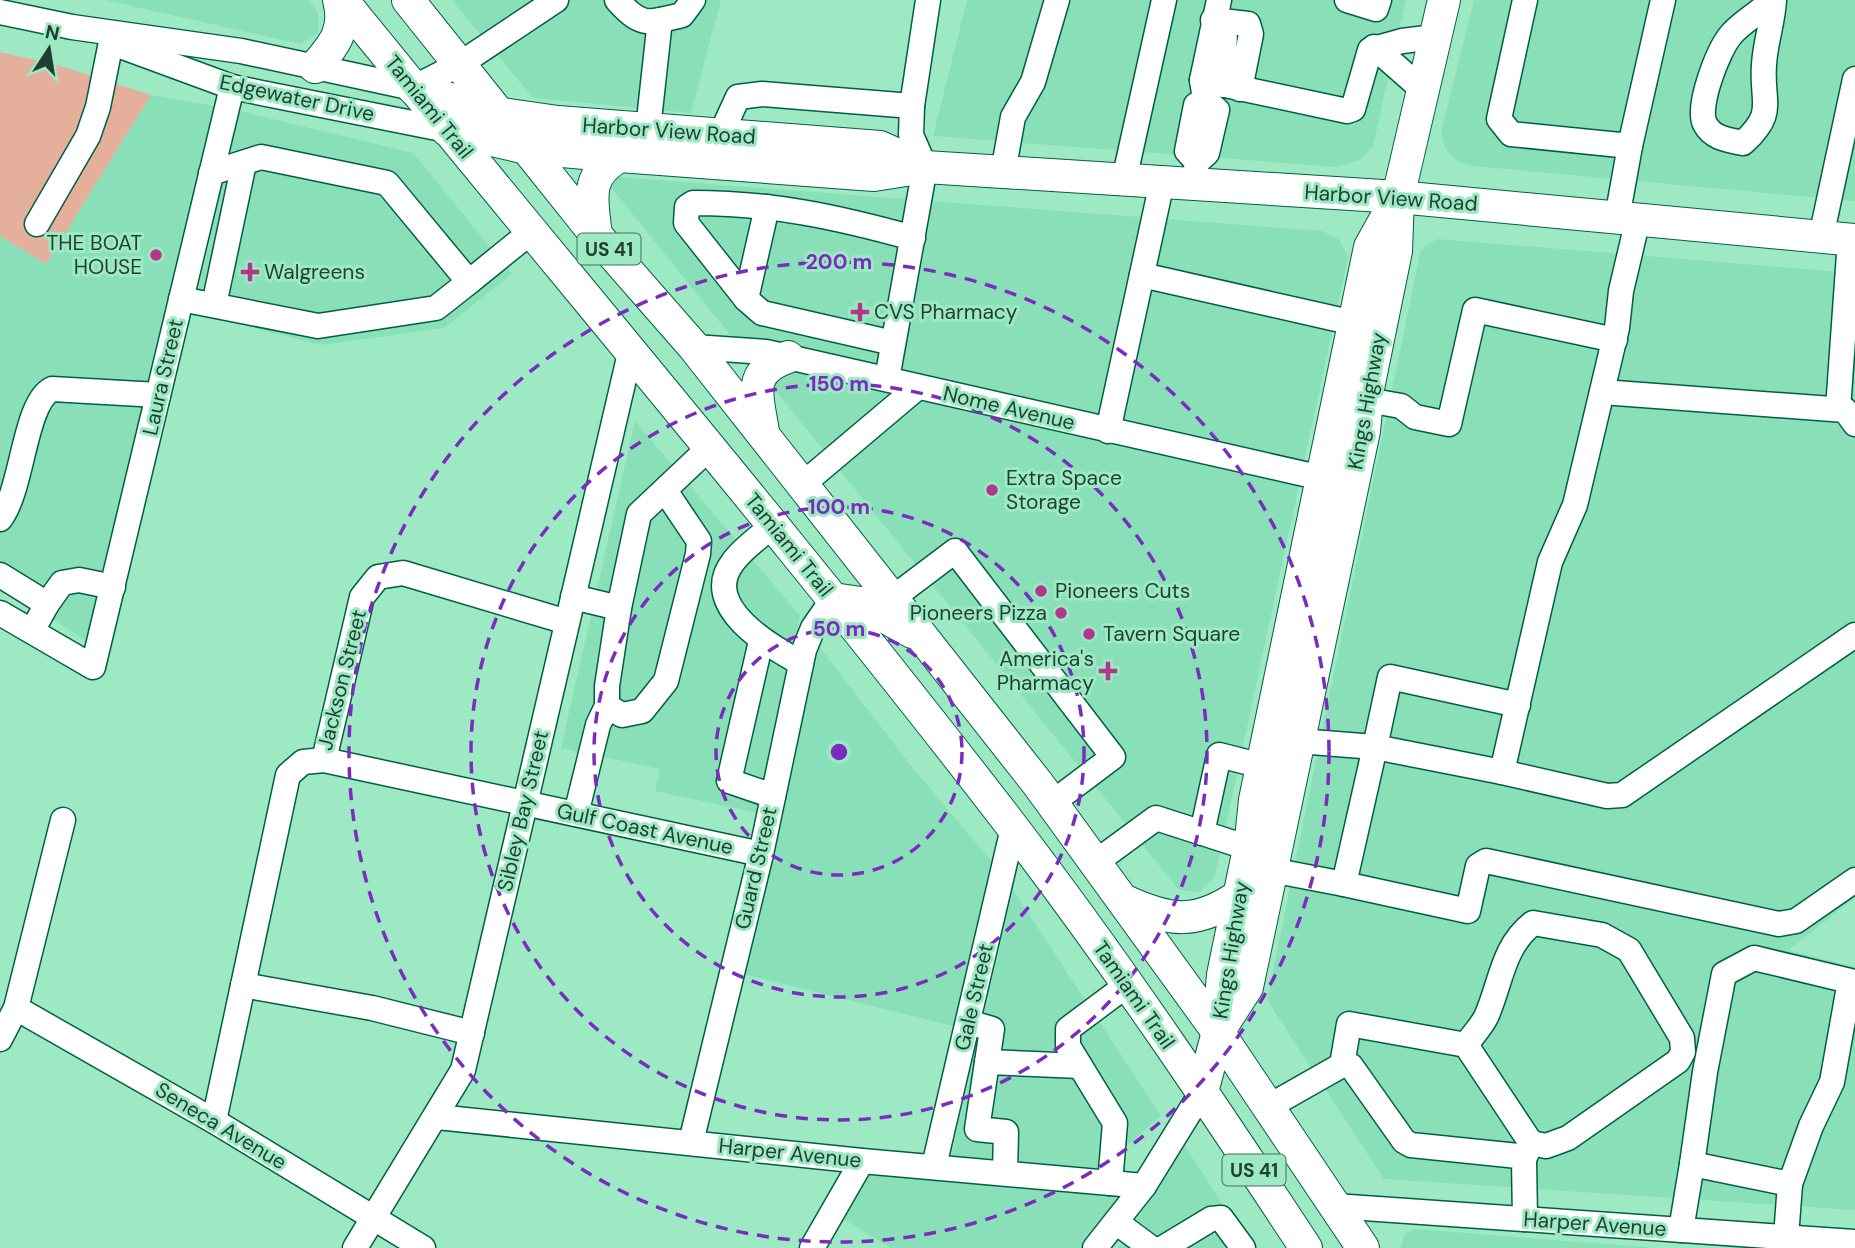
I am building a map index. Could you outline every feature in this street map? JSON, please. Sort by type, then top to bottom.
[{"type":"main road","points":[[315,67],[335,45],[340,33],[343,14],[340,0]]},
{"type":"main road","name":"Tamiami Trail","points":[[340,0],[631,349],[1013,828],[1202,1092],[1300,1246]]},
{"type":"main road","name":"Kings Highway","points":[[1218,1032],[1223,975],[1249,848],[1262,766],[1283,738],[1364,431],[1367,400],[1395,251],[1398,197],[1444,0]]},
{"type":"main road","name":"US 41","points":[[419,4],[460,64],[596,234],[694,347],[763,433],[894,597],[1052,803],[1218,1032],[1363,1248]]},
{"type":"main road","name":"Harbor View Road","points":[[413,88],[501,114],[558,122],[880,147],[925,167]]},
{"type":"main road","name":"Harbor View Road","points":[[447,130],[527,148],[874,175],[925,167],[1162,182],[1195,173],[1398,197],[1842,239]]},
{"type":"main road","points":[[596,234],[591,198],[594,180],[603,164],[620,156]]},
{"type":"main road","name":"Kings Highway","points":[[1218,1032],[1247,987],[1272,870],[1283,738],[1322,478],[1370,247],[1398,197]]},
{"type":"main road","points":[[763,433],[757,386],[760,374],[770,363],[788,357]]},
{"type":"main road","points":[[833,599],[876,610],[928,642]]},
{"type":"main road","points":[[1125,901],[1156,915],[1182,918],[1205,916],[1240,895]]},
{"type":"main road","points":[[1202,1092],[1218,1032]]},
{"type":"street","points":[[413,88],[460,64],[556,0]]},
{"type":"street","points":[[617,0],[634,19],[646,23],[682,15],[693,0]]},
{"type":"street","points":[[887,379],[925,167],[911,135],[912,106],[928,0]]},
{"type":"street","points":[[1003,172],[1013,117],[1032,82],[1057,0]]},
{"type":"street","points":[[1124,180],[1164,0]]},
{"type":"street","points":[[1347,0],[1376,9],[1379,0]]},
{"type":"street","points":[[1525,0],[1499,119],[1511,134],[1630,146]]},
{"type":"street","points":[[1502,772],[1550,562],[1575,505],[1615,340],[1627,218],[1630,146],[1663,0]]},
{"type":"street","points":[[1773,0],[1764,65],[1768,99],[1761,127],[1743,143],[1720,139],[1705,124],[1702,103],[1715,67],[1730,36],[1773,0]]},
{"type":"street","name":"Edgewater Drive","points":[[5,8],[72,27],[232,87],[447,130]]},
{"type":"street","points":[[1195,173],[1187,151],[1196,105],[1217,88],[1251,34],[1248,24],[1220,15],[1217,88]]},
{"type":"street","points":[[648,129],[660,20]]},
{"type":"street","name":"Edgewater Drive","points":[[72,27],[240,51],[413,88]]},
{"type":"street","points":[[1217,88],[1337,111],[1353,109],[1370,50],[1374,47],[1436,37]]},
{"type":"street","points":[[37,224],[88,136],[98,107],[111,42]]},
{"type":"street","points":[[1374,47],[1423,90]]},
{"type":"street","points":[[1602,392],[1846,416],[1850,316],[1842,239],[1855,79]]},
{"type":"street","name":"Laura Street","points":[[32,631],[93,667],[232,87]]},
{"type":"street","points":[[721,134],[728,111],[738,97],[762,94],[912,106]]},
{"type":"street","points":[[211,173],[261,157],[387,183],[469,282]]},
{"type":"street","points":[[220,306],[244,163]]},
{"type":"street","points":[[1108,431],[1162,182]]},
{"type":"street","points":[[894,343],[762,313],[746,299],[686,223],[685,214],[687,207],[694,203],[766,207],[828,214],[913,238]]},
{"type":"street","points":[[746,299],[766,207]]},
{"type":"street","points":[[181,299],[318,326],[436,308],[531,231]]},
{"type":"street","points":[[1142,275],[1354,323]]},
{"type":"street","points":[[1367,400],[1401,406],[1415,417],[1449,424],[1475,310],[1615,340]]},
{"type":"street","name":"Nome Avenue","points":[[694,347],[766,352],[1322,478]]},
{"type":"street","name":"Sibley Bay Street","points":[[355,1248],[437,1117],[463,1070],[631,349]]},
{"type":"street","points":[[803,484],[918,387]]},
{"type":"street","points":[[0,519],[25,452],[37,403],[45,393],[52,389],[158,395]]},
{"type":"street","points":[[576,814],[598,724],[607,706],[607,686],[619,608],[639,514],[648,503],[666,492],[710,447]]},
{"type":"street","points":[[607,706],[622,715],[642,711],[666,681],[699,541],[666,492]]},
{"type":"street","points":[[773,524],[731,564],[726,583],[727,604],[761,641],[801,663]]},
{"type":"street","points":[[894,597],[955,551],[1080,713],[1113,757],[1052,803]]},
{"type":"street","name":"Jackson Street","points":[[214,1121],[288,775],[303,762],[324,760],[362,597],[378,577],[403,573],[568,622]]},
{"type":"street","points":[[0,575],[47,604]]},
{"type":"street","points":[[0,613],[32,631],[62,583],[79,580],[113,587]]},
{"type":"street","points":[[573,597],[619,608]]},
{"type":"street","name":"Guard Street","points":[[691,1142],[761,854],[801,663],[813,628],[833,599]]},
{"type":"street","points":[[1283,738],[1375,747],[1607,796],[1622,795],[1855,635]]},
{"type":"street","points":[[761,641],[729,781],[773,796]]},
{"type":"street","points":[[1344,884],[1390,677],[1518,705]]},
{"type":"street","points":[[1202,833],[1220,755],[1262,766]]},
{"type":"street","name":"Gulf Coast Avenue","points":[[324,760],[761,854]]},
{"type":"street","points":[[1096,862],[1156,818],[1249,848]]},
{"type":"street","points":[[0,1039],[16,1009],[64,820]]},
{"type":"street","name":"Gale Street","points":[[934,1166],[1013,828]]},
{"type":"street","points":[[1272,870],[1468,911],[1478,866],[1486,861],[1779,924],[1796,921],[1855,880]]},
{"type":"street","points":[[1268,1107],[1342,1065],[1351,1066],[1358,1072],[1404,1141],[1411,1145],[1518,1156],[1568,1138],[1678,1061],[1683,1052],[1682,1038],[1629,950],[1602,935],[1533,923],[1521,931],[1509,949],[1485,1019],[1466,1045]]},
{"type":"street","points":[[1673,1235],[1692,1164],[1705,1072],[1724,974],[1754,958],[1850,981],[1832,1082],[1811,1126],[1790,1184],[1786,1237]]},
{"type":"street","points":[[243,985],[372,1008],[472,1033]]},
{"type":"street","points":[[1111,1182],[1115,1123],[1069,1046],[1068,1029],[1127,985]]},
{"type":"street","name":"Seneca Avenue","points":[[16,1009],[214,1121],[423,1248]]},
{"type":"street","points":[[968,1022],[992,1028],[977,1129],[1006,1132],[1005,1172]]},
{"type":"street","points":[[1342,1065],[1349,1024],[1466,1045],[1528,1151],[1525,1219]]},
{"type":"street","points":[[987,1062],[1080,1066]]},
{"type":"street","points":[[1095,1248],[1144,1186],[1202,1092]]},
{"type":"street","name":"Harper Avenue","points":[[437,1117],[862,1161],[1144,1186]]},
{"type":"street","points":[[812,1248],[862,1161]]},
{"type":"street","points":[[1692,1164],[1790,1184]]},
{"type":"street","name":"Harper Avenue","points":[[1335,1206],[1525,1219],[1673,1235],[1786,1237],[1855,1242]]},
{"type":"street","points":[[1163,1248],[1211,1219],[1221,1218],[1243,1248]]},
{"type":"street","points":[[1116,1222],[1151,1248]]},
{"type":"shaded area","points":[[105,0],[309,0],[318,12],[318,34],[300,44]]},
{"type":"shaded area","points":[[452,0],[721,0],[691,113],[533,98]]},
{"type":"shaded area","points":[[967,0],[1406,0],[1373,146],[1360,160],[1336,167],[933,136]]},
{"type":"shaded area","points":[[1474,0],[1855,0],[1855,201],[1473,166],[1456,161],[1445,148],[1441,132]]},
{"type":"shaded area","points":[[0,52],[57,65],[151,95],[46,264],[0,236]]},
{"type":"shaded area","points":[[151,95],[214,106],[88,642],[0,585],[0,236],[46,263]]},
{"type":"shaded area","points":[[239,111],[413,153],[512,274],[444,328],[321,345],[193,313]]},
{"type":"shaded area","points":[[619,177],[1322,231],[1339,239],[1348,257],[1215,876],[1199,892],[1179,890],[609,185]]},
{"type":"shaded area","points":[[1438,239],[1855,273],[1855,898],[1788,950],[1855,967],[1855,1210],[1384,1179],[1267,1000],[1420,253],[1427,244]]},
{"type":"shaded area","points":[[635,421],[800,616],[758,813],[655,791],[660,769],[561,748]]},
{"type":"shaded area","points":[[815,641],[911,766],[993,863],[953,1026],[743,974]]},
{"type":"shaded area","points":[[1013,890],[1161,1116],[1097,1172],[951,1157]]},
{"type":"shaded area","points":[[1184,1145],[1251,1248],[1118,1248]]},
{"type":"shaded area","points":[[867,1172],[1125,1193],[1084,1248],[891,1248],[839,1216]]},
{"type":"shaded area","points":[[1414,1229],[1656,1248],[1401,1248],[1404,1235]]},
{"type":"place","name":"THE BOAT HOUSE","points":[[156,255]]},
{"type":"place","name":"Walgreens","points":[[250,272]]},
{"type":"place","name":"CVS Pharmacy","points":[[860,312]]},
{"type":"place","name":"Extra Space Storage","points":[[992,490]]},
{"type":"place","name":"Pioneers Cuts","points":[[1041,591]]},
{"type":"place","name":"Pioneers Pizza","points":[[1061,613]]},
{"type":"place","name":"Tavern Square","points":[[1089,634]]},
{"type":"place","name":"America's Pharmacy","points":[[1108,671]]}]
